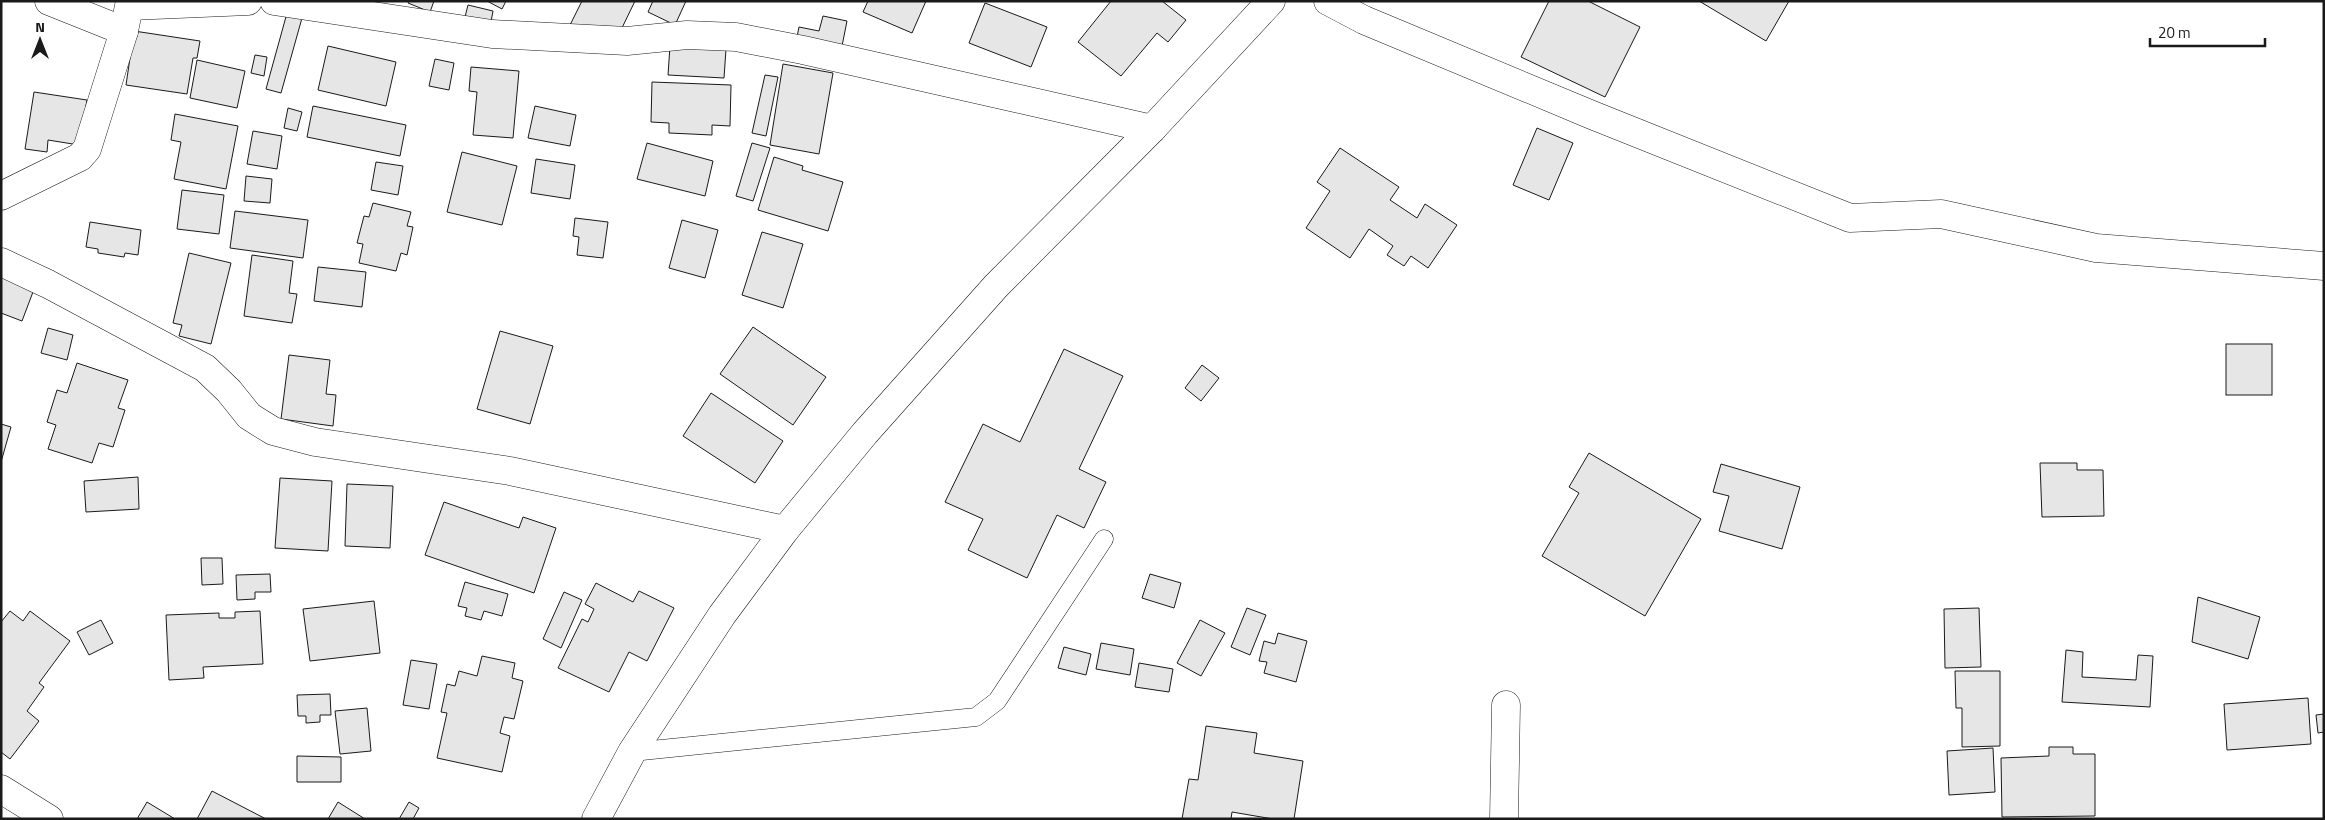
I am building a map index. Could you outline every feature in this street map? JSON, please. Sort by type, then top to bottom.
[{"type":"street","points":[[49,1],[128,13],[248,1]]},
{"type":"street","points":[[274,1],[492,34],[628,41],[687,35],[736,38],[803,50],[1152,129]]},
{"type":"street","points":[[596,819],[632,752],[722,615],[785,530],[865,433],[996,286],[1152,129],[1271,1]]},
{"type":"street","points":[[1328,1],[1364,20],[1592,115],[1850,218],[1941,214],[2096,248],[2324,266]]},
{"type":"street","points":[[1,196],[80,157],[87,149],[128,13]]},
{"type":"street","points":[[1,262],[48,284],[205,368],[229,391],[248,416],[274,431],[315,442],[510,471],[785,530]]},
{"type":"street","points":[[1504,819],[1506,705]]},
{"type":"street","points":[[1,789],[40,816]]},
{"type":"lane","points":[[632,752],[976,717],[997,701],[1104,539]]},
{"type":"building","points":[[409,1],[434,1],[430,12],[408,3]]},
{"type":"building","points":[[487,1],[506,1],[502,9]]},
{"type":"building","points":[[582,1],[635,1],[619,34],[568,29]]},
{"type":"building","points":[[653,1],[686,1],[675,25],[648,12]]},
{"type":"building","points":[[868,1],[926,1],[912,33],[863,12]]},
{"type":"building","points":[[1111,1],[1162,1],[1186,20],[1168,42],[1157,33],[1121,76],[1078,42]]},
{"type":"building","points":[[1549,1],[1588,1],[1640,27],[1605,97],[1521,57]]},
{"type":"building","points":[[1699,1],[1789,1],[1766,41]]},
{"type":"building","points":[[985,3],[1047,27],[1031,67],[969,43]]},
{"type":"building","points":[[468,5],[493,11],[490,27],[464,21]]},
{"type":"building","points":[[287,13],[302,18],[281,93],[266,89]]},
{"type":"building","points":[[823,16],[847,21],[842,46],[797,37],[799,27],[819,31]]},
{"type":"building","points":[[134,31],[200,41],[197,58],[193,58],[187,94],[126,85]]},
{"type":"building","points":[[328,46],[396,62],[386,106],[318,90]]},
{"type":"building","points":[[670,46],[726,49],[724,78],[668,75]]},
{"type":"building","points":[[255,55],[267,57],[264,76],[251,73]]},
{"type":"building","points":[[435,59],[454,63],[449,90],[429,86]]},
{"type":"building","points":[[197,60],[245,71],[237,108],[190,98]]},
{"type":"building","points":[[783,64],[833,73],[819,154],[770,145]]},
{"type":"building","points":[[471,67],[519,71],[513,138],[473,135],[477,92],[469,91]]},
{"type":"building","points":[[765,75],[778,77],[766,136],[752,133]]},
{"type":"building","points":[[652,82],[731,85],[730,126],[712,125],[712,135],[669,133],[669,123],[651,122]]},
{"type":"building","points":[[34,92],[87,100],[79,145],[48,140],[47,152],[25,149]]},
{"type":"building","points":[[313,106],[406,125],[400,156],[307,137]]},
{"type":"building","points":[[535,106],[576,115],[570,146],[528,138]]},
{"type":"building","points":[[288,108],[302,112],[297,131],[284,128]]},
{"type":"building","points":[[175,114],[238,126],[226,189],[174,179],[181,142],[171,140]]},
{"type":"building","points":[[1537,128],[1573,143],[1549,200],[1513,185]]},
{"type":"building","points":[[253,131],[282,136],[277,169],[247,164]]},
{"type":"building","points":[[647,143],[713,161],[705,196],[637,179]]},
{"type":"building","points":[[752,143],[770,148],[753,201],[736,196]]},
{"type":"building","points":[[1340,148],[1399,187],[1390,200],[1417,218],[1425,204],[1457,225],[1428,268],[1411,256],[1404,266],[1387,255],[1393,246],[1369,229],[1350,258],[1306,228],[1330,191],[1317,182]]},
{"type":"building","points":[[462,152],[517,166],[502,225],[447,212]]},
{"type":"building","points":[[774,157],[803,166],[802,170],[843,182],[828,231],[758,210]]},
{"type":"building","points":[[536,159],[575,165],[570,199],[531,193]]},
{"type":"building","points":[[376,162],[403,166],[398,195],[371,190]]},
{"type":"building","points":[[246,176],[272,179],[270,203],[244,201]]},
{"type":"building","points":[[182,190],[224,195],[219,234],[177,229]]},
{"type":"building","points":[[373,203],[411,212],[407,226],[413,227],[407,255],[401,253],[396,271],[359,263],[363,244],[357,243],[364,216],[369,217]]},
{"type":"building","points":[[235,211],[308,220],[303,258],[230,248]]},
{"type":"building","points":[[575,218],[608,222],[603,258],[577,255],[579,237],[573,236]]},
{"type":"building","points":[[682,220],[718,230],[705,278],[669,268]]},
{"type":"building","points":[[90,222],[141,230],[138,255],[125,253],[124,257],[98,253],[98,249],[86,247]]},
{"type":"building","points":[[762,232],[803,244],[783,308],[742,295]]},
{"type":"building","points":[[189,253],[231,263],[211,344],[179,336],[182,325],[173,323]]},
{"type":"building","points":[[252,255],[293,261],[289,293],[297,294],[292,323],[244,316]]},
{"type":"building","points":[[318,267],[366,272],[362,307],[314,301]]},
{"type":"building","points":[[1,271],[36,284],[22,321],[1,313]]},
{"type":"building","points":[[753,327],[826,377],[793,425],[720,374]]},
{"type":"building","points":[[48,328],[73,335],[67,360],[41,353]]},
{"type":"building","points":[[500,331],[553,346],[530,424],[477,409]]},
{"type":"building","points":[[2226,344],[2272,344],[2272,395],[2226,395]]},
{"type":"building","points":[[1064,349],[1123,376],[1079,469],[1106,482],[1084,528],[1057,515],[1027,578],[968,550],[983,519],[945,502],[983,424],[1020,442]]},
{"type":"building","points":[[289,355],[330,360],[326,394],[336,395],[333,426],[281,419]]},
{"type":"building","points":[[77,363],[128,380],[118,408],[125,410],[113,447],[99,443],[92,463],[48,449],[56,425],[47,422],[57,390],[67,393]]},
{"type":"building","points":[[1202,365],[1219,378],[1201,401],[1185,388]]},
{"type":"building","points":[[711,393],[783,441],[755,483],[683,436]]},
{"type":"building","points":[[1,424],[11,427],[1,462]]},
{"type":"building","points":[[1589,453],[1701,519],[1645,616],[1542,556],[1579,493],[1569,487]]},
{"type":"building","points":[[2040,463],[2077,463],[2077,470],[2103,470],[2104,516],[2042,517]]},
{"type":"building","points":[[1721,464],[1800,487],[1782,549],[1719,531],[1729,496],[1713,492]]},
{"type":"building","points":[[138,477],[139,509],[86,512],[84,481]]},
{"type":"building","points":[[280,478],[332,481],[328,551],[275,548]]},
{"type":"building","points":[[347,484],[393,486],[390,548],[345,546]]},
{"type":"building","points":[[444,502],[519,528],[523,517],[556,528],[534,593],[425,555]]},
{"type":"building","points":[[201,558],[222,558],[223,584],[202,585]]},
{"type":"building","points":[[270,574],[271,592],[255,592],[255,599],[237,600],[236,575]]},
{"type":"building","points":[[1150,574],[1181,583],[1174,608],[1142,598]]},
{"type":"building","points":[[465,582],[508,594],[502,616],[484,611],[481,620],[465,616],[467,608],[458,606]]},
{"type":"building","points":[[596,583],[633,602],[639,591],[674,608],[647,661],[629,652],[609,692],[558,668],[582,619],[588,622],[594,609],[585,604]]},
{"type":"building","points":[[564,592],[582,600],[561,648],[543,639]]},
{"type":"building","points":[[2198,597],[2260,617],[2248,659],[2192,642]]},
{"type":"building","points":[[374,601],[380,653],[310,661],[303,609]]},
{"type":"building","points":[[1247,608],[1266,615],[1250,655],[1231,647]]},
{"type":"building","points":[[1979,608],[1981,667],[1945,668],[1944,609]]},
{"type":"building","points":[[10,611],[23,621],[30,611],[70,641],[39,683],[44,687],[27,711],[39,721],[10,759],[1,752],[1,622]]},
{"type":"building","points":[[260,611],[263,664],[203,667],[204,678],[169,680],[166,615],[219,613],[219,618],[235,618],[235,612]]},
{"type":"building","points":[[101,620],[113,643],[89,655],[77,632]]},
{"type":"building","points":[[1200,620],[1225,633],[1201,676],[1177,663]]},
{"type":"building","points":[[1278,633],[1307,641],[1296,682],[1264,673],[1267,662],[1259,661],[1264,641],[1275,644]]},
{"type":"building","points":[[1101,643],[1134,649],[1130,675],[1096,669]]},
{"type":"building","points":[[1064,647],[1091,654],[1086,675],[1058,668]]},
{"type":"building","points":[[2066,650],[2083,652],[2082,677],[2136,680],[2138,655],[2153,656],[2150,707],[2062,702]]},
{"type":"building","points":[[482,656],[515,663],[512,678],[523,681],[514,719],[504,717],[500,733],[510,736],[502,772],[437,758],[447,713],[441,712],[447,684],[455,686],[459,671],[477,676]]},
{"type":"building","points":[[411,660],[437,664],[429,709],[403,705]]},
{"type":"building","points":[[1139,663],[1173,669],[1169,692],[1135,687]]},
{"type":"building","points":[[1955,671],[2000,671],[2000,746],[1962,747],[1962,708],[1956,708]]},
{"type":"building","points":[[330,694],[331,715],[320,715],[320,722],[306,723],[306,716],[298,716],[297,695]]},
{"type":"building","points":[[2308,698],[2311,744],[2227,750],[2224,704]]},
{"type":"building","points":[[367,708],[371,751],[340,754],[335,711]]},
{"type":"building","points":[[2324,714],[2324,732],[2318,733],[2316,715]]},
{"type":"building","points":[[1206,726],[1257,733],[1254,753],[1303,761],[1294,819],[1273,819],[1232,812],[1231,819],[1182,819],[1189,779],[1198,780]]},
{"type":"building","points":[[2049,747],[2073,747],[2073,754],[2095,754],[2095,816],[2002,817],[2001,758],[2049,756]]},
{"type":"building","points":[[1993,748],[1995,792],[1949,795],[1947,751]]},
{"type":"building","points":[[297,756],[341,757],[341,782],[297,782]]},
{"type":"building","points":[[212,791],[266,819],[197,819]]},
{"type":"building","points":[[147,802],[175,819],[137,819]]},
{"type":"building","points":[[338,802],[365,819],[328,819]]},
{"type":"building","points":[[409,802],[419,808],[413,819],[399,819]]}]
